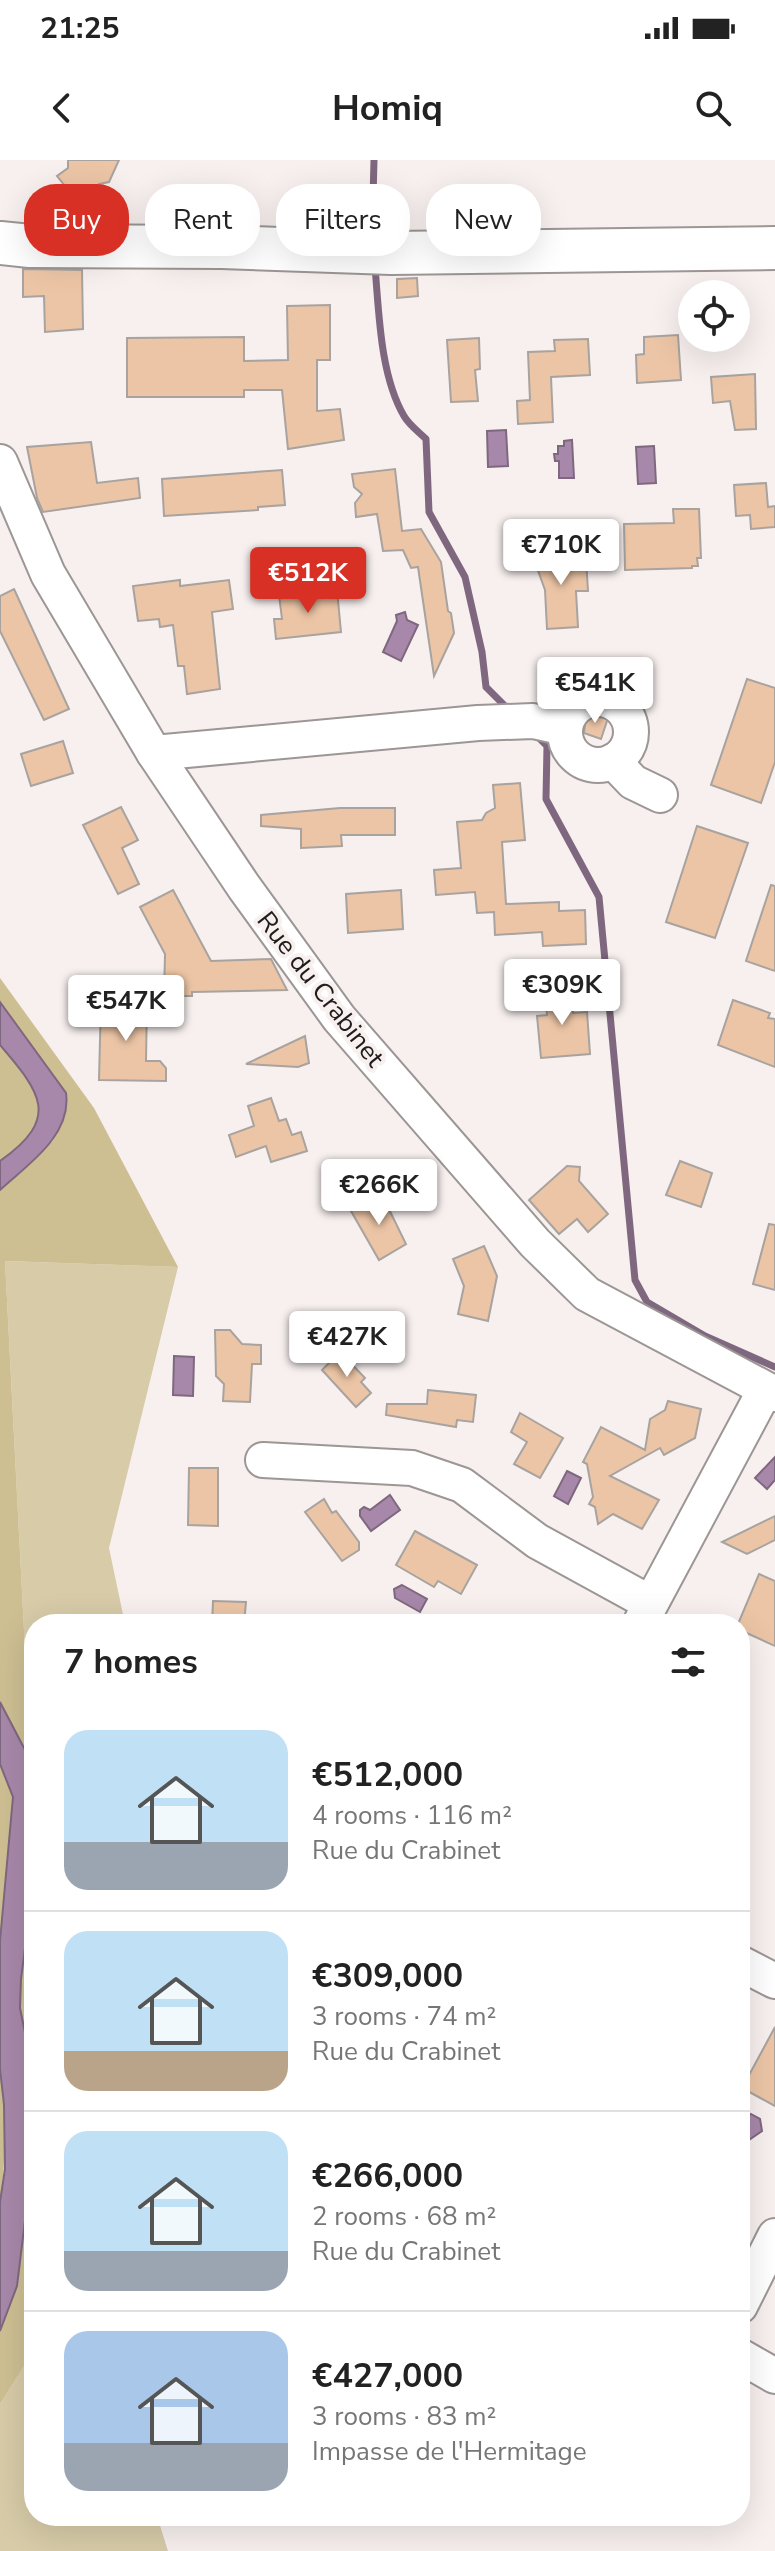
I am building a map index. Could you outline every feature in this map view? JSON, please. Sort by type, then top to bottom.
[{"type":"main road","points":[[0,243],[374,252],[775,248]]},
{"type":"street","name":"Rue du Crabinet","points":[[0,462],[48,574],[154,753],[244,887],[339,1018],[535,1243],[587,1294],[770,1392]]},
{"type":"street","points":[[589,701],[610,701],[619,707],[630,724],[628,746],[613,761],[591,765],[573,754],[568,744],[565,728],[572,713],[589,701]]},
{"type":"street","points":[[154,753],[478,723],[533,721],[565,728]]},
{"type":"street","points":[[613,761],[633,782],[660,795]]},
{"type":"street","points":[[263,1460],[412,1468],[462,1485],[537,1541],[645,1613],[770,1392]]},
{"type":"street","points":[[750,1968],[775,1981]]},
{"type":"street","points":[[750,2286],[775,2236]]},
{"type":"street","points":[[750,2362],[775,2376]]},
{"type":"shaded area","points":[[506,430],[508,466],[488,467],[487,431]]},
{"type":"shaded area","points":[[572,440],[574,478],[559,478],[559,461],[555,461],[554,454],[558,454],[558,446],[564,446],[564,441]]},
{"type":"shaded area","points":[[654,446],[656,483],[638,484],[636,447]]},
{"type":"shaded area","points":[[405,612],[407,620],[418,625],[401,661],[383,652],[397,621],[396,615]]},
{"type":"shaded area","points":[[0,978],[94,1108],[178,1267],[5,1261],[24,1630],[24,1748],[0,1702],[0,1190],[53,1141],[66,1093],[0,1002]]},
{"type":"shaded area","points":[[0,1002],[66,1093],[66,1108],[55,1136],[34,1160],[0,1190],[0,1161],[32,1131],[38,1118],[38,1105],[26,1077],[0,1045]]},
{"type":"shaded area","points":[[0,1045],[34,1091],[38,1118],[19,1146],[0,1161]]},
{"type":"shaded area","points":[[5,1261],[178,1267],[109,1548],[123,1614],[24,1614],[24,1630]]},
{"type":"shaded area","points":[[335,1319],[346,1329],[323,1352],[312,1342]]},
{"type":"shaded area","points":[[174,1356],[194,1357],[193,1396],[173,1395]]},
{"type":"shaded area","points":[[775,1457],[775,1480],[767,1489],[755,1478]]},
{"type":"shaded area","points":[[567,1471],[581,1478],[568,1504],[554,1496]]},
{"type":"shaded area","points":[[390,1495],[400,1510],[371,1531],[360,1516],[360,1510],[364,1507],[370,1510]]},
{"type":"shaded area","points":[[402,1585],[427,1599],[420,1612],[395,1598],[394,1589]]},
{"type":"shaded area","points":[[0,1702],[24,1748],[24,1956],[20,2008],[24,2028],[24,2229],[17,2286],[0,2331],[0,2202],[5,2169],[0,2069],[0,1941],[13,1797],[0,1764]]},
{"type":"shaded area","points":[[0,1764],[13,1797],[0,1941]]},
{"type":"shaded area","points":[[24,1957],[24,2028],[20,2008]]},
{"type":"shaded area","points":[[0,2069],[4,2169],[0,2202]]},
{"type":"shaded area","points":[[750,2115],[760,2119],[762,2131],[750,2139]]},
{"type":"shaded area","points":[[24,2229],[24,2366],[0,2404],[0,2331],[17,2286]]},
{"type":"shaded area","points":[[24,2366],[24,2526],[160,2526],[168,2551],[0,2551],[0,2404]]},
{"type":"building","points":[[68,160],[119,160],[109,182],[99,184],[63,184],[57,176],[68,168]]},
{"type":"building","points":[[23,269],[82,270],[83,329],[45,332],[44,296],[23,297]]},
{"type":"building","points":[[417,278],[418,296],[397,298],[397,279]]},
{"type":"building","points":[[330,305],[330,360],[317,360],[317,411],[340,409],[344,440],[288,449],[282,390],[244,390],[244,397],[127,397],[127,338],[244,337],[244,361],[288,360],[287,306]]},
{"type":"building","points":[[678,335],[681,380],[637,383],[636,355],[644,354],[644,337]]},
{"type":"building","points":[[479,338],[480,369],[475,370],[478,401],[451,402],[447,340]]},
{"type":"building","points":[[588,339],[590,375],[551,377],[553,422],[518,424],[517,401],[530,400],[528,352],[555,351],[554,340]]},
{"type":"building","points":[[755,374],[756,429],[735,430],[730,401],[713,403],[711,377]]},
{"type":"building","points":[[91,442],[97,483],[138,478],[140,498],[43,512],[37,498],[27,447]]},
{"type":"building","points":[[395,469],[402,531],[421,529],[441,562],[448,611],[451,613],[454,633],[434,676],[418,567],[411,568],[403,550],[383,551],[377,514],[356,517],[355,503],[362,494],[354,487],[352,474]]},
{"type":"building","points":[[282,470],[285,505],[258,507],[258,510],[164,516],[162,479]]},
{"type":"building","points":[[766,483],[768,507],[775,506],[775,527],[751,529],[750,515],[736,516],[734,485]]},
{"type":"building","points":[[673,509],[699,509],[701,558],[697,558],[698,566],[625,570],[624,524],[674,523]]},
{"type":"building","points":[[552,545],[558,561],[586,559],[588,591],[576,591],[578,627],[547,629],[545,590],[532,554]]},
{"type":"building","points":[[180,580],[180,586],[229,580],[233,609],[212,612],[220,689],[187,694],[184,666],[178,666],[173,625],[160,627],[159,619],[138,621],[133,586]]},
{"type":"building","points":[[14,589],[69,709],[44,720],[0,631],[0,596]]},
{"type":"building","points":[[337,590],[341,632],[276,639],[274,619],[282,619],[279,595]]},
{"type":"building","points":[[747,679],[775,688],[775,762],[761,803],[711,785]]},
{"type":"building","points":[[587,711],[608,718],[601,739],[584,733]]},
{"type":"building","points":[[63,741],[73,773],[31,786],[21,754]]},
{"type":"building","points":[[520,783],[525,840],[502,842],[506,904],[559,902],[559,911],[585,910],[586,944],[543,946],[542,932],[495,935],[494,912],[477,913],[475,892],[436,895],[434,870],[461,868],[457,822],[482,820],[486,813],[495,808],[493,785]]},
{"type":"building","points":[[121,807],[138,840],[122,848],[139,884],[118,894],[83,825]]},
{"type":"building","points":[[340,808],[395,808],[395,835],[341,835],[342,846],[301,848],[301,829],[261,826],[261,815]]},
{"type":"building","points":[[697,826],[748,843],[715,938],[666,922]]},
{"type":"building","points":[[771,885],[775,886],[775,971],[746,961]]},
{"type":"building","points":[[173,890],[211,961],[271,959],[287,990],[192,992],[192,996],[164,996],[165,954],[140,907]]},
{"type":"building","points":[[401,890],[403,929],[348,933],[346,894]]},
{"type":"building","points":[[568,986],[573,1013],[587,1012],[590,1054],[541,1058],[537,1016],[547,1015],[545,989]]},
{"type":"building","points":[[101,1000],[147,1001],[146,1061],[160,1061],[166,1068],[166,1081],[99,1080]]},
{"type":"building","points":[[733,1000],[770,1013],[768,1018],[775,1019],[775,1067],[718,1045]]},
{"type":"building","points":[[305,1036],[309,1063],[298,1067],[246,1064]]},
{"type":"building","points":[[271,1098],[279,1121],[286,1119],[292,1135],[301,1132],[307,1151],[271,1162],[266,1146],[236,1157],[229,1135],[254,1126],[248,1106]]},
{"type":"building","points":[[680,1161],[712,1173],[701,1207],[666,1195]]},
{"type":"building","points":[[567,1166],[580,1167],[579,1181],[608,1214],[588,1232],[577,1219],[559,1234],[529,1200]]},
{"type":"building","points":[[381,1193],[406,1244],[379,1260],[351,1211]]},
{"type":"building","points":[[769,1224],[775,1225],[775,1290],[753,1284]]},
{"type":"building","points":[[484,1246],[497,1276],[488,1321],[458,1314],[464,1286],[453,1259]]},
{"type":"building","points":[[215,1330],[230,1330],[242,1344],[261,1345],[261,1364],[252,1364],[250,1402],[223,1401],[224,1384],[216,1376]]},
{"type":"building","points":[[340,1352],[365,1378],[361,1382],[371,1393],[356,1407],[322,1370]]},
{"type":"building","points":[[428,1390],[476,1395],[473,1422],[457,1420],[456,1427],[386,1415],[387,1404],[427,1404]]},
{"type":"building","points":[[668,1401],[701,1409],[695,1438],[664,1455],[660,1448],[610,1476],[659,1500],[642,1529],[613,1514],[598,1524],[595,1507],[589,1504],[593,1497],[587,1464],[583,1462],[601,1427],[645,1450],[650,1419],[665,1410]]},
{"type":"building","points":[[520,1413],[563,1438],[540,1478],[514,1464],[527,1442],[511,1432]]},
{"type":"building","points":[[189,1468],[218,1468],[218,1526],[188,1525]]},
{"type":"building","points":[[324,1499],[332,1513],[336,1511],[359,1542],[359,1550],[342,1561],[305,1512]]},
{"type":"building","points":[[775,1516],[775,1540],[747,1554],[722,1542]]},
{"type":"building","points":[[415,1531],[477,1565],[461,1594],[438,1581],[434,1587],[396,1565]]},
{"type":"building","points":[[759,1574],[775,1581],[775,1646],[750,1635],[750,1614],[742,1614]]},
{"type":"building","points":[[213,1601],[246,1602],[245,1614],[212,1614]]},
{"type":"building","points":[[775,2027],[775,2106],[750,2092],[750,2073]]},
{"type":"waterway","points":[[373,184],[374,160]]},
{"type":"waterway","points":[[375,267],[382,343],[390,382],[404,416],[426,439],[429,512],[465,577],[482,652],[486,687],[504,705]]},
{"type":"waterway","points":[[535,734],[547,746],[546,799],[599,897],[635,1280],[647,1302],[705,1336],[775,1367]]}]
